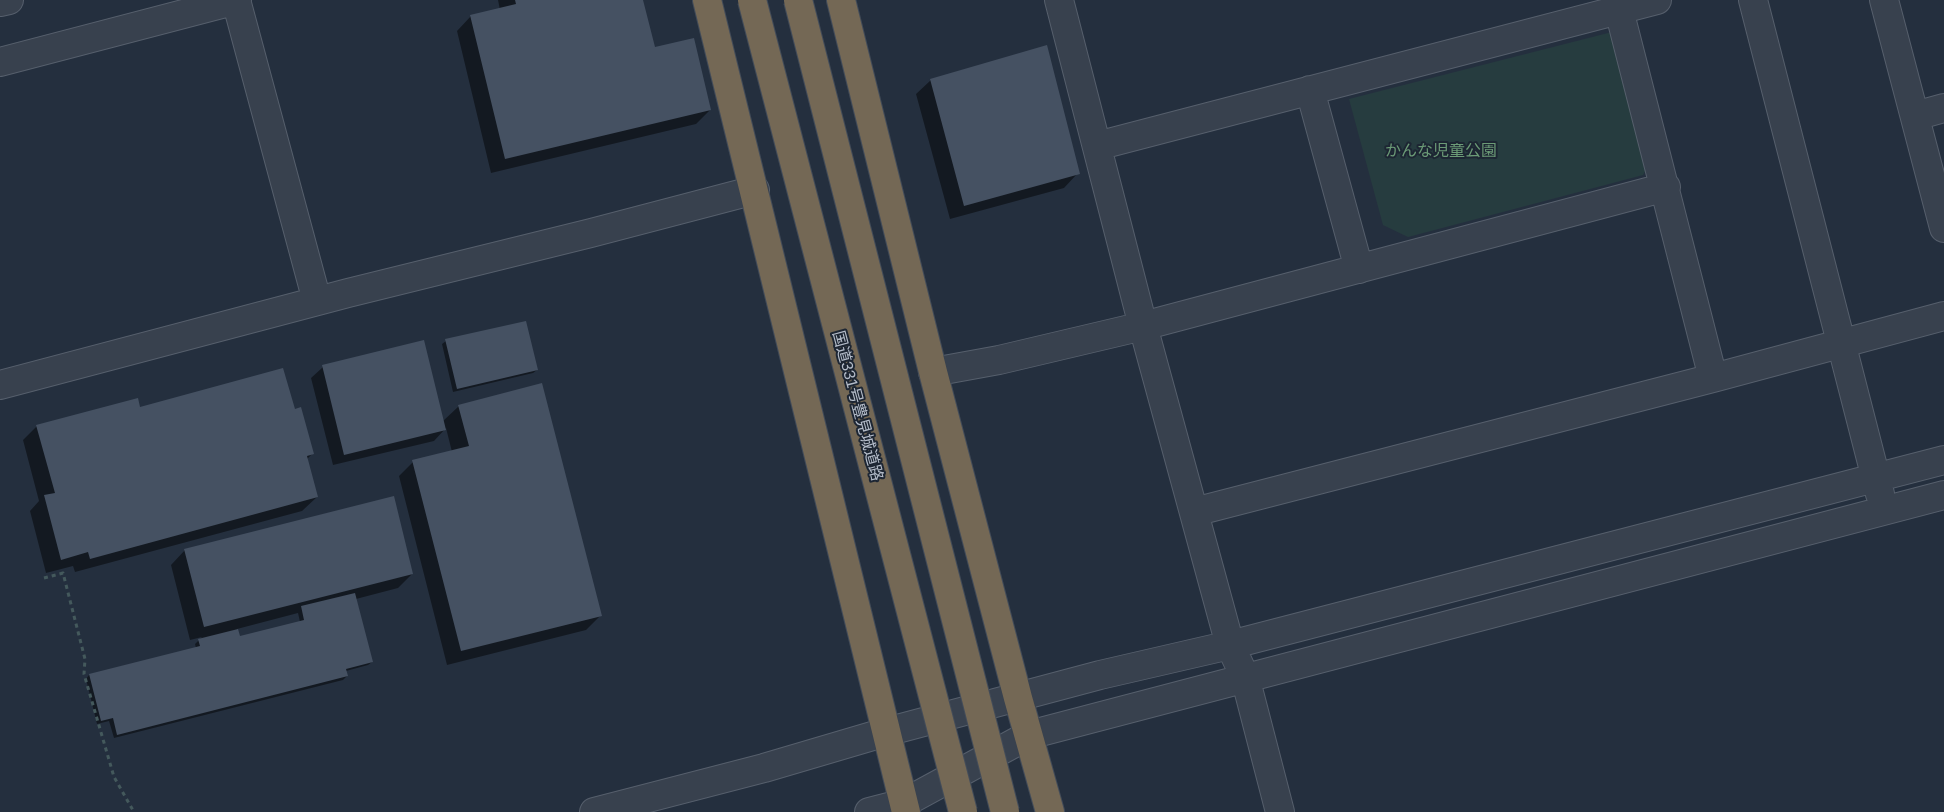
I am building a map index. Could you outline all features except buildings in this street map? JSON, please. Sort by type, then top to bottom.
[{"type":"highway","points":[[707,0],[905,807]]},
{"type":"highway","name":"国道331号豊見城道路","points":[[752,0],[962,812]]},
{"type":"highway","points":[[798,0],[1005,812]]},
{"type":"highway","points":[[841,0],[933,372],[1018,698],[1050,812]]},
{"type":"street","points":[[0,2],[9,0]]},
{"type":"street","points":[[0,62],[236,0],[317,301]]},
{"type":"street","points":[[1059,0],[1143,326],[1230,645],[1245,678],[1280,812]]},
{"type":"street","points":[[1097,146],[1657,0]]},
{"type":"street","points":[[1753,0],[1884,510]]},
{"type":"street","points":[[1884,0],[1944,228]]},
{"type":"street","points":[[1619,10],[1666,187],[1713,378]]},
{"type":"street","points":[[1310,90],[1359,269]]},
{"type":"street","points":[[1915,116],[1944,108]]},
{"type":"street","points":[[933,372],[999,360],[1143,326],[1666,187]]},
{"type":"street","points":[[0,385],[317,301],[755,190]]},
{"type":"street","points":[[1194,512],[1713,378],[1841,342],[1944,316]]},
{"type":"street","points":[[594,812],[764,768],[886,732],[1100,675],[1230,645],[1944,460]]},
{"type":"street","points":[[869,812],[905,807],[1029,735],[1944,495]]},
{"type":"path","points":[[44,578],[63,574],[85,660],[84,674],[114,777],[134,812]]},
{"type":"green space","name":"かんな児童公園","points":[[1616,31],[1653,157],[1643,175],[1408,237],[1383,225],[1349,99]]}]
